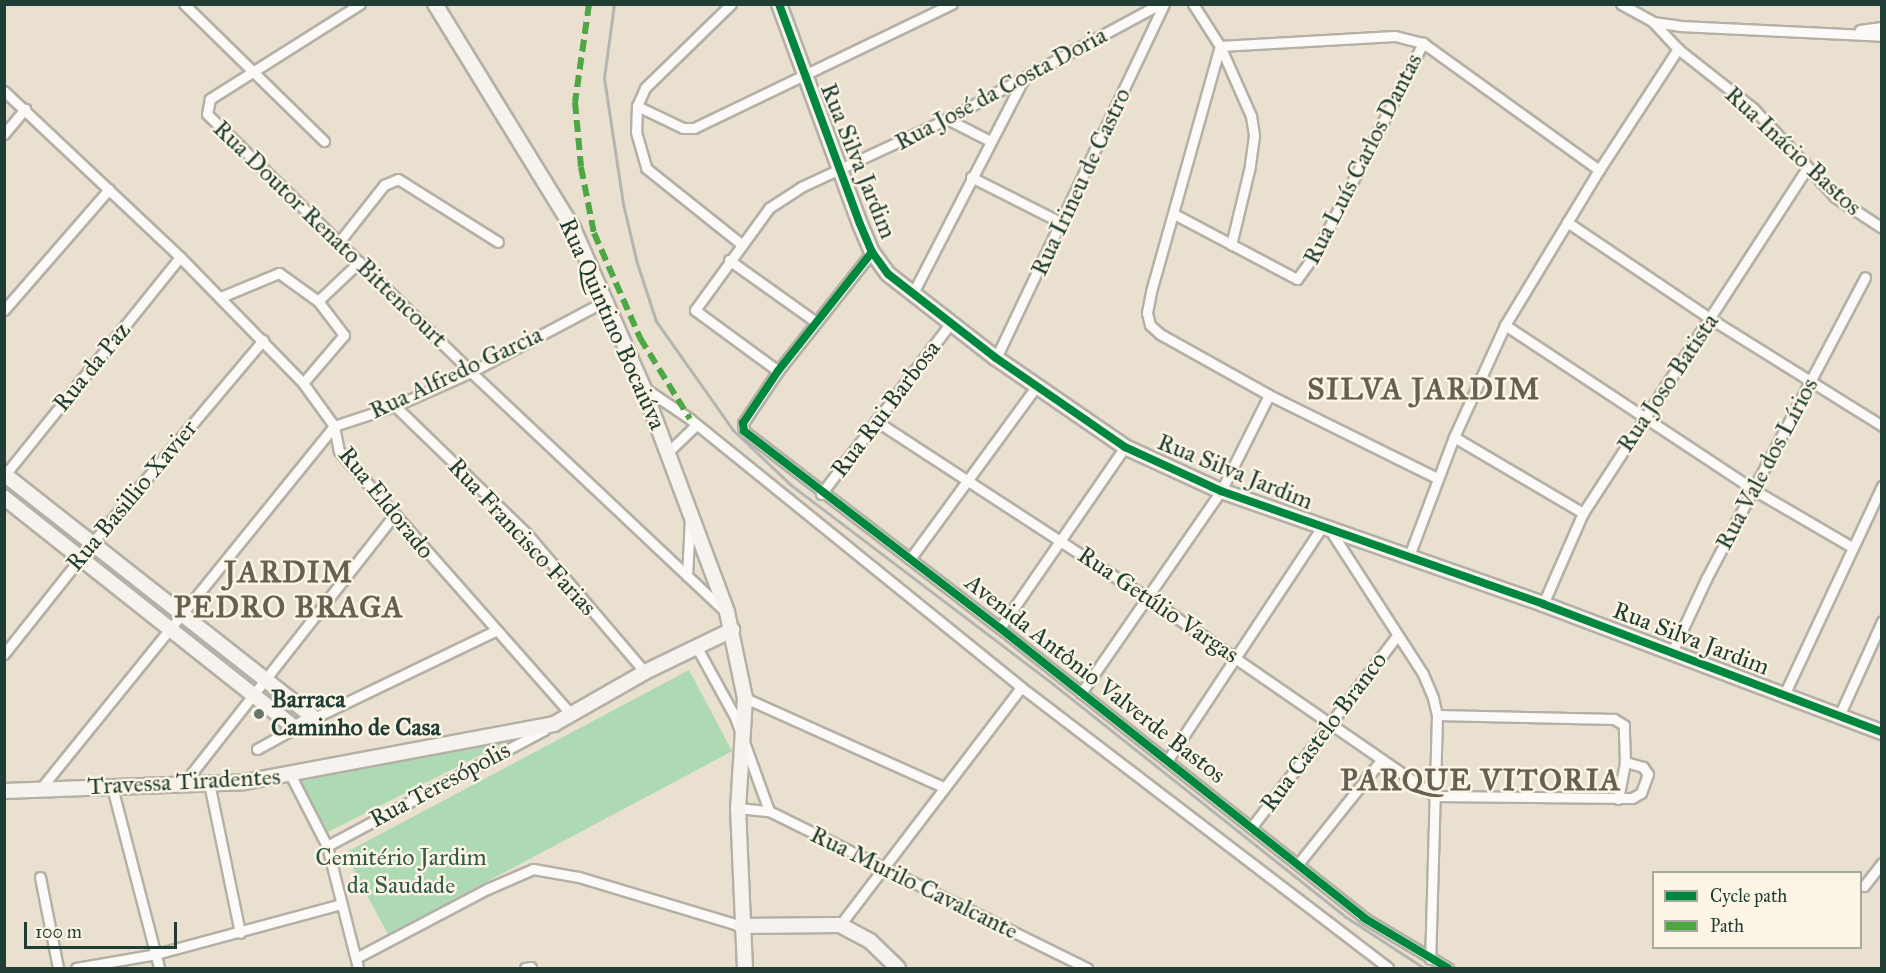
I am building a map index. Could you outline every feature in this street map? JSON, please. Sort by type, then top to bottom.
[{"type":"street","points":[[184,4],[324,141]]},
{"type":"street","points":[[253,70],[360,4]]},
{"type":"street","name":"Rua Quintino Bocaiúva","points":[[435,4],[573,228],[607,300],[643,387],[727,612],[745,698],[738,808],[741,926],[745,969]]},
{"type":"street","points":[[731,4],[645,88],[637,106],[636,132],[646,168],[740,243]]},
{"type":"street","name":"Rua Silva Jardim","points":[[779,4],[803,76],[872,252],[912,295],[1036,387],[1125,447],[1221,491],[1326,529],[1409,555],[1881,732]]},
{"type":"street","points":[[637,106],[683,129],[694,128],[952,4]]},
{"type":"street","name":"Rua José da Costa Doria","points":[[778,371],[698,315],[697,305],[740,243],[769,208],[785,196],[947,119],[1162,4]]},
{"type":"street","name":"Rua Irineu de Castro","points":[[996,358],[1062,223],[1162,4]]},
{"type":"street","points":[[1193,4],[1220,46],[1243,95],[1254,136],[1231,245]]},
{"type":"street","points":[[1621,4],[1653,22],[1849,32],[1881,36]]},
{"type":"street","name":"Rua Inácio Bastos","points":[[1653,22],[1678,49],[1753,108],[1806,170],[1857,215],[1881,228]]},
{"type":"street","points":[[1849,32],[1881,27]]},
{"type":"street","points":[[1220,46],[1395,36],[1423,43],[1599,170]]},
{"type":"street","name":"Rua Luís Carlos Dantas","points":[[1176,215],[1288,278],[1297,279],[1303,274],[1423,43]]},
{"type":"street","points":[[1220,46],[1176,215],[1151,292],[1147,313],[1150,325],[1160,334],[1269,395],[1437,478]]},
{"type":"street","points":[[1409,555],[1454,437],[1505,325],[1599,170],[1678,49]]},
{"type":"street","name":"Rua Doutor Renato Bittencourt","points":[[253,70],[210,99],[207,114],[471,372],[727,612]]},
{"type":"street","points":[[912,295],[1024,78]]},
{"type":"street","points":[[4,91],[221,297],[303,383],[334,426],[180,612],[41,788]]},
{"type":"street","points":[[4,134],[25,110]]},
{"type":"street","points":[[947,119],[990,141]]},
{"type":"street","name":"Rua Joso Batista","points":[[1543,604],[1583,513],[1806,170]]},
{"type":"street","points":[[971,177],[1062,223]]},
{"type":"street","points":[[339,242],[384,185],[398,179],[498,242]]},
{"type":"street","points":[[4,310],[109,189]]},
{"type":"street","points":[[1567,222],[1711,319],[1881,426]]},
{"type":"street","points":[[778,371],[872,252]]},
{"type":"street","name":"Rua da Paz","points":[[5,475],[180,257]]},
{"type":"street","points":[[729,260],[816,322]]},
{"type":"street","points":[[318,302],[360,262]]},
{"type":"street","points":[[221,297],[279,273],[318,302],[344,335],[303,383]]},
{"type":"street","name":"Rua Vale dos Lírios","points":[[1672,652],[1706,579],[1865,277]]},
{"type":"street","name":"Rua Alfredo Garcia","points":[[334,426],[395,406],[471,372],[607,300]]},
{"type":"street","name":"Rua Rui Barbosa","points":[[821,494],[950,324]]},
{"type":"street","points":[[1505,325],[1754,490],[1852,547]]},
{"type":"street","name":"Rua Basillio Xavier","points":[[4,654],[93,542],[263,340]]},
{"type":"street","name":"Avenida Antônio Valverde Bastos","points":[[778,371],[742,424],[744,431],[821,494],[1000,628],[1364,918],[1448,969]]},
{"type":"street","name":"Avenida Antônio Valverde Bastos","points":[[643,387],[696,425],[1021,687],[1372,965],[1388,969]]},
{"type":"street","points":[[910,559],[1036,387]]},
{"type":"street","points":[[1081,693],[1221,491],[1269,395]]},
{"type":"street","name":"Rua Francisco Farias","points":[[395,406],[527,534],[645,672]]},
{"type":"street","name":"Rua Getúlio Vargas","points":[[876,421],[1236,657],[1435,796]]},
{"type":"street","points":[[668,452],[696,425]]},
{"type":"street","name":"Rua Eldorado","points":[[334,426],[339,451],[393,516],[571,714]]},
{"type":"street","points":[[1454,437],[1583,513]]},
{"type":"street","points":[[1000,628],[1058,540],[1125,447]]},
{"type":"street","points":[[5,475],[314,718]]},
{"type":"street","points":[[1784,695],[1881,486]]},
{"type":"street","points":[[4,497],[295,728]]},
{"type":"street","points":[[184,783],[393,516]]},
{"type":"street","points":[[687,576],[690,516]]},
{"type":"street","points":[[1167,761],[1236,657],[1326,529],[1423,674],[1437,715],[1430,959]]},
{"type":"street","points":[[1839,716],[1881,621]]},
{"type":"street","name":"Travessa Tiradentes","points":[[4,791],[209,783],[291,776],[554,724],[645,672],[732,630]]},
{"type":"street","points":[[257,749],[314,718],[495,631]]},
{"type":"street","name":"Rua Castelo Branco","points":[[1251,828],[1330,721],[1397,636]]},
{"type":"street","points":[[696,646],[741,734],[770,811]]},
{"type":"street","points":[[840,925],[1021,687]]},
{"type":"street","points":[[745,698],[944,788]]},
{"type":"street","points":[[1437,715],[1614,719],[1624,725],[1625,762],[1618,799]]},
{"type":"street","name":"Rua Teresópolis","points":[[327,846],[554,724]]},
{"type":"street","points":[[1298,864],[1382,759]]},
{"type":"street","points":[[1435,796],[1618,799],[1637,797],[1648,774],[1642,767],[1625,762]]},
{"type":"street","points":[[291,776],[327,846],[358,969]]},
{"type":"street","points":[[209,783],[240,933]]},
{"type":"street","points":[[112,787],[159,969]]},
{"type":"street","name":"Rua Murilo Cavalcante","points":[[738,808],[770,811],[1087,969]]},
{"type":"street","points":[[1864,886],[1881,863]]},
{"type":"street","points":[[356,958],[487,889],[533,869],[579,877],[741,926],[840,925],[870,941],[898,969]]},
{"type":"street","points":[[40,878],[58,969]]},
{"type":"street","points":[[76,969],[156,954],[341,904]]},
{"type":"green space","name":"Cemitério Jardim da Saudade","points":[[689,670],[732,751],[388,934],[345,853]]},
{"type":"green space","points":[[514,738],[328,832],[299,779]]},
{"type":"railway","points":[[614,4],[604,78],[623,204],[637,263],[656,321],[733,430],[791,485],[1053,684],[1346,917],[1424,968]]},
{"type":"marked path","points":[[589,4],[575,102],[581,167],[594,233],[640,338],[690,419]]},
{"type":"cycle path","points":[[779,4],[860,224],[872,252],[888,274],[996,358],[1125,447],[1221,491],[1543,604],[1882,732]]},
{"type":"cycle path","points":[[872,252],[778,371],[743,423],[744,431],[1000,628],[1364,918],[1448,968]]},
{"type":"place","name":"Barraca Caminho de Casa","points":[[259,714]]},
{"type":"district","name":"SILVA JARDIM","points":[[1424,389]]},
{"type":"district","name":"JARDIM PEDRO BRAGA","points":[[289,589]]},
{"type":"district","name":"PARQUE VITORIA","points":[[1481,780]]}]
